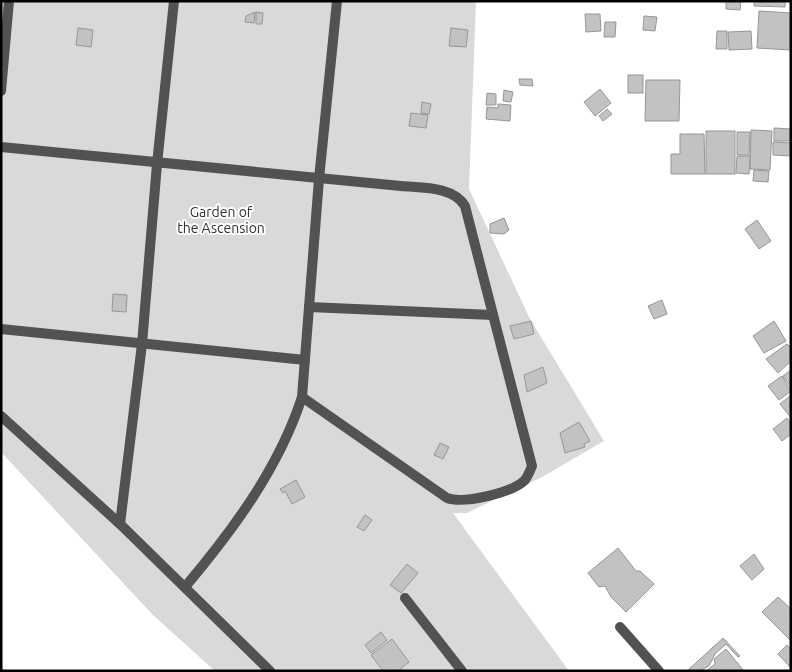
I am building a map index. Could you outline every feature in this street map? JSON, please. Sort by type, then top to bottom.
[{"type":"lane","points":[[1,91],[9,1]]},
{"type":"lane","points":[[120,524],[142,344],[157,164],[174,1]]},
{"type":"lane","points":[[185,587],[230,531],[267,474],[294,422],[302,396],[319,179],[337,1]]},
{"type":"lane","points":[[1,148],[437,190],[454,194],[459,198],[465,206],[532,466],[525,479],[514,488],[469,500],[447,498],[302,396]]},
{"type":"lane","points":[[309,307],[493,315]]},
{"type":"lane","points":[[1,329],[305,360]]},
{"type":"lane","points":[[1,416],[120,524],[270,671]]},
{"type":"lane","points":[[405,598],[462,671]]},
{"type":"lane","points":[[620,627],[659,671]]},
{"type":"green space","name":"Garden of the Ascension","points":[[1,1],[476,1],[469,189],[530,319],[604,441],[542,477],[467,513],[453,513],[569,671],[215,671],[153,615],[1,452]]},
{"type":"building","points":[[726,1],[741,1],[740,10],[726,9]]},
{"type":"building","points":[[754,1],[785,1],[785,7],[754,6]]},
{"type":"building","points":[[759,11],[791,13],[791,50],[757,48]]},
{"type":"building","points":[[255,12],[254,23],[245,22],[246,16]]},
{"type":"building","points":[[256,12],[263,13],[262,24],[256,24]]},
{"type":"building","points":[[585,14],[600,14],[601,31],[586,32]]},
{"type":"building","points":[[644,16],[657,17],[655,31],[643,30]]},
{"type":"building","points":[[605,22],[616,22],[615,37],[604,37]]},
{"type":"building","points":[[78,28],[93,30],[91,47],[76,45]]},
{"type":"building","points":[[451,28],[468,30],[466,47],[449,46]]},
{"type":"building","points":[[717,31],[727,31],[727,49],[716,49]]},
{"type":"building","points":[[751,31],[752,49],[729,50],[728,32]]},
{"type":"building","points":[[628,75],[643,75],[643,93],[628,93]]},
{"type":"building","points":[[519,79],[532,79],[533,86],[520,85]]},
{"type":"building","points":[[646,80],[680,80],[679,121],[645,121]]},
{"type":"building","points":[[600,89],[611,103],[595,116],[584,102]]},
{"type":"building","points":[[504,90],[513,92],[511,102],[503,101]]},
{"type":"building","points":[[487,93],[496,94],[496,105],[486,105]]},
{"type":"building","points":[[422,102],[431,104],[429,114],[421,113]]},
{"type":"building","points":[[498,104],[511,105],[510,121],[486,119],[487,107],[498,108]]},
{"type":"building","points":[[607,109],[612,114],[603,121],[599,116]]},
{"type":"building","points":[[411,113],[428,115],[426,128],[409,126]]},
{"type":"building","points":[[774,128],[791,129],[791,141],[774,141]]},
{"type":"building","points":[[751,130],[772,131],[770,170],[750,169]]},
{"type":"building","points":[[706,131],[735,131],[735,174],[706,174]]},
{"type":"building","points":[[737,132],[750,132],[749,155],[737,155]]},
{"type":"building","points":[[680,134],[704,134],[705,174],[671,174],[671,154],[680,154]]},
{"type":"building","points":[[773,142],[791,143],[791,156],[773,155]]},
{"type":"building","points":[[737,156],[750,156],[749,174],[736,173]]},
{"type":"building","points":[[754,170],[769,171],[768,182],[753,181]]},
{"type":"building","points":[[504,218],[509,230],[504,234],[490,233],[490,224]]},
{"type":"building","points":[[757,220],[771,241],[759,249],[745,229]]},
{"type":"building","points":[[113,294],[127,295],[126,312],[112,311]]},
{"type":"building","points":[[662,300],[667,314],[654,319],[648,306]]},
{"type":"building","points":[[531,321],[534,334],[514,339],[510,326]]},
{"type":"building","points":[[774,321],[786,341],[764,353],[753,336]]},
{"type":"building","points":[[787,344],[791,348],[791,361],[778,373],[766,359]]},
{"type":"building","points":[[543,367],[547,383],[527,392],[524,375]]},
{"type":"building","points":[[791,370],[791,387],[783,376]]},
{"type":"building","points":[[782,376],[791,391],[779,400],[768,386]]},
{"type":"building","points":[[791,395],[791,418],[780,404]]},
{"type":"building","points":[[787,418],[791,424],[791,434],[782,441],[773,429]]},
{"type":"building","points":[[579,422],[590,441],[584,444],[585,447],[565,453],[560,433]]},
{"type":"building","points":[[440,443],[449,447],[443,459],[434,455]]},
{"type":"building","points":[[296,480],[305,497],[292,504],[285,491],[283,493],[280,489]]},
{"type":"building","points":[[365,515],[372,520],[364,531],[357,527]]},
{"type":"building","points":[[618,548],[636,571],[640,571],[654,584],[626,612],[611,597],[605,586],[599,587],[588,573]]},
{"type":"building","points":[[754,554],[764,569],[752,580],[740,566]]},
{"type":"building","points":[[407,564],[418,573],[401,593],[390,585]]},
{"type":"building","points":[[778,597],[791,609],[790,640],[762,612]]},
{"type":"building","points":[[381,632],[387,640],[371,653],[365,645]]},
{"type":"building","points":[[723,638],[740,656],[738,657],[726,644],[715,654],[709,666],[699,671],[687,671]]},
{"type":"building","points":[[392,639],[409,662],[398,671],[383,671],[371,655]]},
{"type":"building","points":[[787,645],[791,649],[790,667],[778,654]]},
{"type":"building","points":[[726,649],[744,671],[706,671],[715,664],[714,659]]}]
